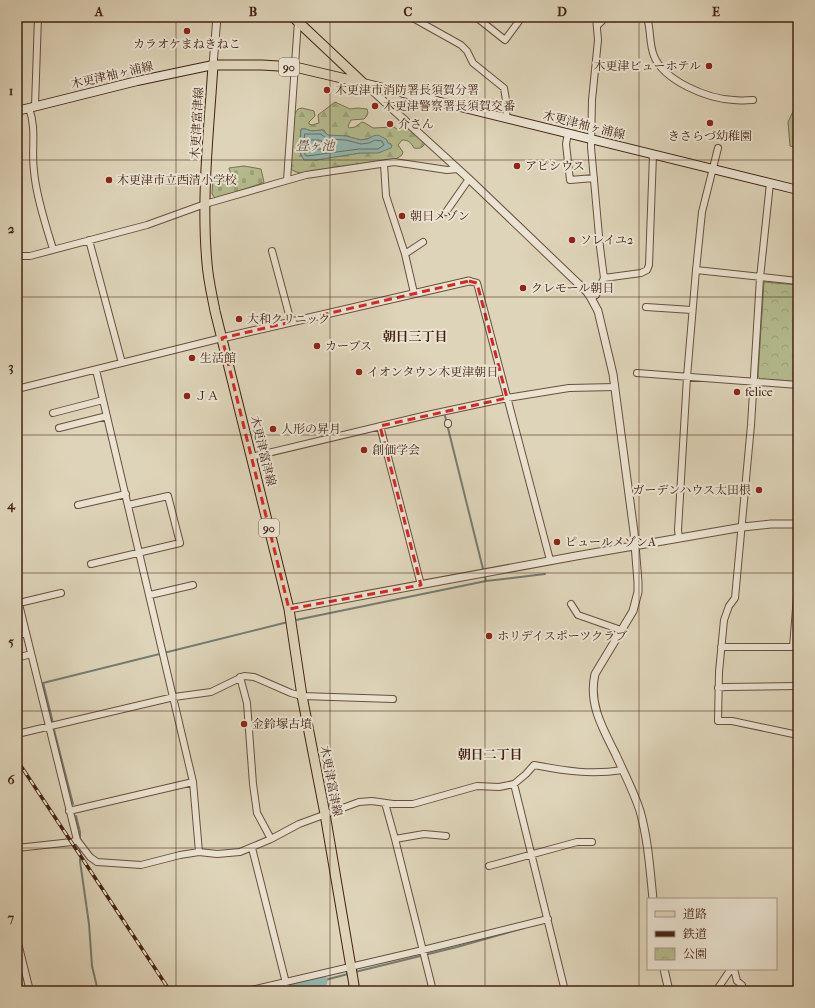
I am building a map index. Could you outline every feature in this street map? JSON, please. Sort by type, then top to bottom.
[{"type":"main road","points":[[296,19],[364,83]]},
{"type":"main road","name":"90","points":[[213,65],[250,64],[295,67],[364,83]]},
{"type":"main road","name":"木更津袖ヶ浦線","points":[[17,111],[137,81],[213,65]]},
{"type":"main road","name":"木更津富津線","points":[[213,65],[205,204],[207,264],[212,297],[289,609],[302,696],[325,814],[355,991]]},
{"type":"main road","name":"木更津袖ヶ浦線","points":[[364,83],[798,190]]},
{"type":"street","points":[[38,17],[32,107],[34,172],[45,223],[53,249]]},
{"type":"street","points":[[213,65],[217,17]]},
{"type":"street","points":[[411,17],[461,45],[473,63],[504,88],[507,106],[506,118]]},
{"type":"street","points":[[476,17],[505,40],[522,17]]},
{"type":"street","points":[[592,298],[596,295],[604,278],[591,139],[592,100],[598,40],[598,25],[596,17]]},
{"type":"street","points":[[598,25],[606,17]]},
{"type":"street","points":[[647,17],[650,27],[653,55],[658,65],[665,72],[674,79],[710,96],[733,100],[753,100]]},
{"type":"street","points":[[287,180],[295,67],[296,19]]},
{"type":"street","points":[[364,83],[469,179],[592,298],[598,311],[615,387],[635,545],[638,592],[632,611],[602,661],[595,674],[592,685],[596,714],[623,770],[640,811],[653,898]]},
{"type":"street","points":[[568,133],[566,144],[570,180],[594,178]]},
{"type":"street","points":[[679,538],[678,530],[687,377],[696,270],[702,212],[718,148]]},
{"type":"street","points":[[604,278],[641,273],[647,270],[649,265],[653,155]]},
{"type":"street","points":[[17,256],[30,256],[147,225],[205,204],[306,175],[394,162],[447,170],[458,169]]},
{"type":"street","points":[[384,164],[386,196],[405,254],[414,293]]},
{"type":"street","points":[[446,212],[469,179]]},
{"type":"street","points":[[770,184],[760,278],[743,527],[735,598],[729,606],[724,620],[718,688],[718,721],[732,721],[798,735]]},
{"type":"street","points":[[89,240],[122,363]]},
{"type":"street","points":[[405,254],[423,242]]},
{"type":"street","points":[[272,251],[291,322]]},
{"type":"street","points":[[696,270],[798,281]]},
{"type":"street","points":[[17,389],[222,338],[469,281],[477,284],[550,560]]},
{"type":"street","points":[[646,306],[692,310]]},
{"type":"street","points":[[96,370],[193,782],[199,852]]},
{"type":"street","points":[[637,373],[798,385]]},
{"type":"street","points":[[252,456],[444,411],[507,398],[569,388],[615,387]]},
{"type":"street","points":[[53,413],[103,400]]},
{"type":"street","points":[[58,428],[107,416]]},
{"type":"street","points":[[380,426],[421,585]]},
{"type":"street","points":[[78,505],[126,494]]},
{"type":"street","points":[[91,564],[180,543],[168,496],[128,505]]},
{"type":"street","points":[[289,609],[635,545],[743,527],[771,524],[798,524]]},
{"type":"street","points":[[721,647],[795,647],[798,583]]},
{"type":"street","points":[[150,595],[193,585]]},
{"type":"street","points":[[61,592],[18,600],[20,618],[26,633],[77,840],[90,857],[97,862],[142,865],[180,855],[199,852],[228,854],[240,852],[271,839],[299,824],[359,802],[372,800],[385,803],[413,804],[477,786],[499,787],[514,784],[534,765],[594,773],[623,770]]},
{"type":"street","points":[[570,604],[578,615],[621,630]]},
{"type":"street","points":[[17,636],[26,633]]},
{"type":"street","points":[[17,658],[31,654]]},
{"type":"street","points":[[17,734],[174,697],[211,692],[244,676],[254,677],[291,693],[302,696],[393,699]]},
{"type":"street","points":[[240,677],[247,704],[253,784],[257,814],[271,839]]},
{"type":"street","points":[[718,688],[798,686]]},
{"type":"street","points":[[69,811],[193,782]]},
{"type":"street","points":[[514,784],[565,991]]},
{"type":"street","points":[[385,803],[433,991]]},
{"type":"street","points":[[395,839],[424,834],[446,836]]},
{"type":"street","points":[[17,848],[72,842],[77,840]]},
{"type":"street","points":[[489,866],[577,842],[592,842]]},
{"type":"street","points":[[252,848],[288,991]]},
{"type":"street","points":[[247,991],[548,919]]},
{"type":"street","points":[[17,940],[30,991]]},
{"type":"street","points":[[664,970],[669,991]]},
{"type":"street","points":[[716,991],[730,970]]},
{"type":"street","points":[[734,970],[737,981],[742,985],[743,991]]},
{"type":"highlighted area","points":[[469,281],[477,283],[507,398],[380,426],[421,585],[289,609],[222,338],[448,285]]},
{"type":"green space","points":[[798,101],[798,148],[790,146],[788,122]]},
{"type":"green space","points":[[335,102],[350,109],[367,109],[367,116],[364,119],[351,120],[348,126],[349,128],[355,127],[362,122],[373,128],[394,127],[397,129],[407,127],[425,143],[422,147],[414,148],[408,141],[402,140],[398,145],[403,152],[402,155],[393,161],[353,166],[338,166],[307,173],[296,172],[288,165],[287,158],[289,130],[292,121],[298,109],[302,108],[314,111],[315,116],[309,124],[312,125],[319,123],[318,115]],"holes":[[[301,129],[312,131],[324,130],[327,135],[346,136],[361,140],[370,138],[387,140],[388,143],[391,144],[381,152],[360,153],[316,160],[301,156]]]},
{"type":"green space","points":[[244,166],[261,169],[264,182],[215,198],[212,194],[213,178],[231,175],[229,168]]},
{"type":"green space","points":[[764,282],[798,285],[798,382],[760,379],[758,376]]},
{"type":"water","name":"畳ヶ池","points":[[301,129],[312,131],[322,130],[328,135],[346,136],[361,140],[378,135],[386,139],[388,143],[392,145],[391,148],[378,153],[360,153],[316,160],[304,160],[300,152]]},
{"type":"waterway","points":[[445,416],[486,581]]},
{"type":"waterway","points":[[296,620],[486,581],[545,574]]},
{"type":"waterway","points":[[53,723],[43,683],[288,622]]},
{"type":"waterway","points":[[54,730],[73,804]]},
{"type":"waterway","points":[[76,816],[80,832],[80,840]]},
{"type":"waterway","points":[[80,847],[80,854]]},
{"type":"waterway","points":[[80,859],[89,924],[92,966],[98,991]]},
{"type":"waterway","points":[[355,972],[457,947],[524,928]]},
{"type":"waterway","points":[[321,981],[348,974]]},
{"type":"waterway","points":[[278,991],[321,981]]},
{"type":"railway","points":[[17,760],[170,991]]},
{"type":"place","name":"カラオケまねきねこ","points":[[187,31]]},
{"type":"place","name":"木更津ビューホテル","points":[[709,66]]},
{"type":"place","name":"木更津市消防署長須賀分署","points":[[327,90]]},
{"type":"place","name":"木更津警察署長須賀交番","points":[[375,106]]},
{"type":"place","name":"きさらづ幼稚園","points":[[710,123]]},
{"type":"place","name":"介さん","points":[[390,124]]},
{"type":"place","name":"アピシウス","points":[[517,166]]},
{"type":"place","name":"木更津市立西清小学校","points":[[109,180]]},
{"type":"place","name":"朝日メゾン","points":[[402,216]]},
{"type":"place","name":"ソレイユ2","points":[[572,240]]},
{"type":"place","name":"クレモール朝日","points":[[523,288]]},
{"type":"place","name":"大和クリニック","points":[[239,319]]},
{"type":"place","name":"カーブス","points":[[317,346]]},
{"type":"place","name":"生活館","points":[[192,358]]},
{"type":"place","name":"イオンタウン木更津朝日","points":[[359,372]]},
{"type":"place","name":"felice","points":[[737,392]]},
{"type":"place","name":"ＪＡ","points":[[187,396]]},
{"type":"place","name":"人形の昇月","points":[[273,429]]},
{"type":"place","name":"創価学会","points":[[364,450]]},
{"type":"place","name":"ガーデンハウス太田根","points":[[759,490]]},
{"type":"place","name":"ピュールメゾンA","points":[[557,542]]},
{"type":"place","name":"ホリデイスポーツクラブ","points":[[489,636]]},
{"type":"place","name":"金鈴塚古墳","points":[[244,724]]},
{"type":"district","name":"朝日三丁目","points":[[415,336]]},
{"type":"district","name":"朝日二丁目","points":[[490,754]]}]
